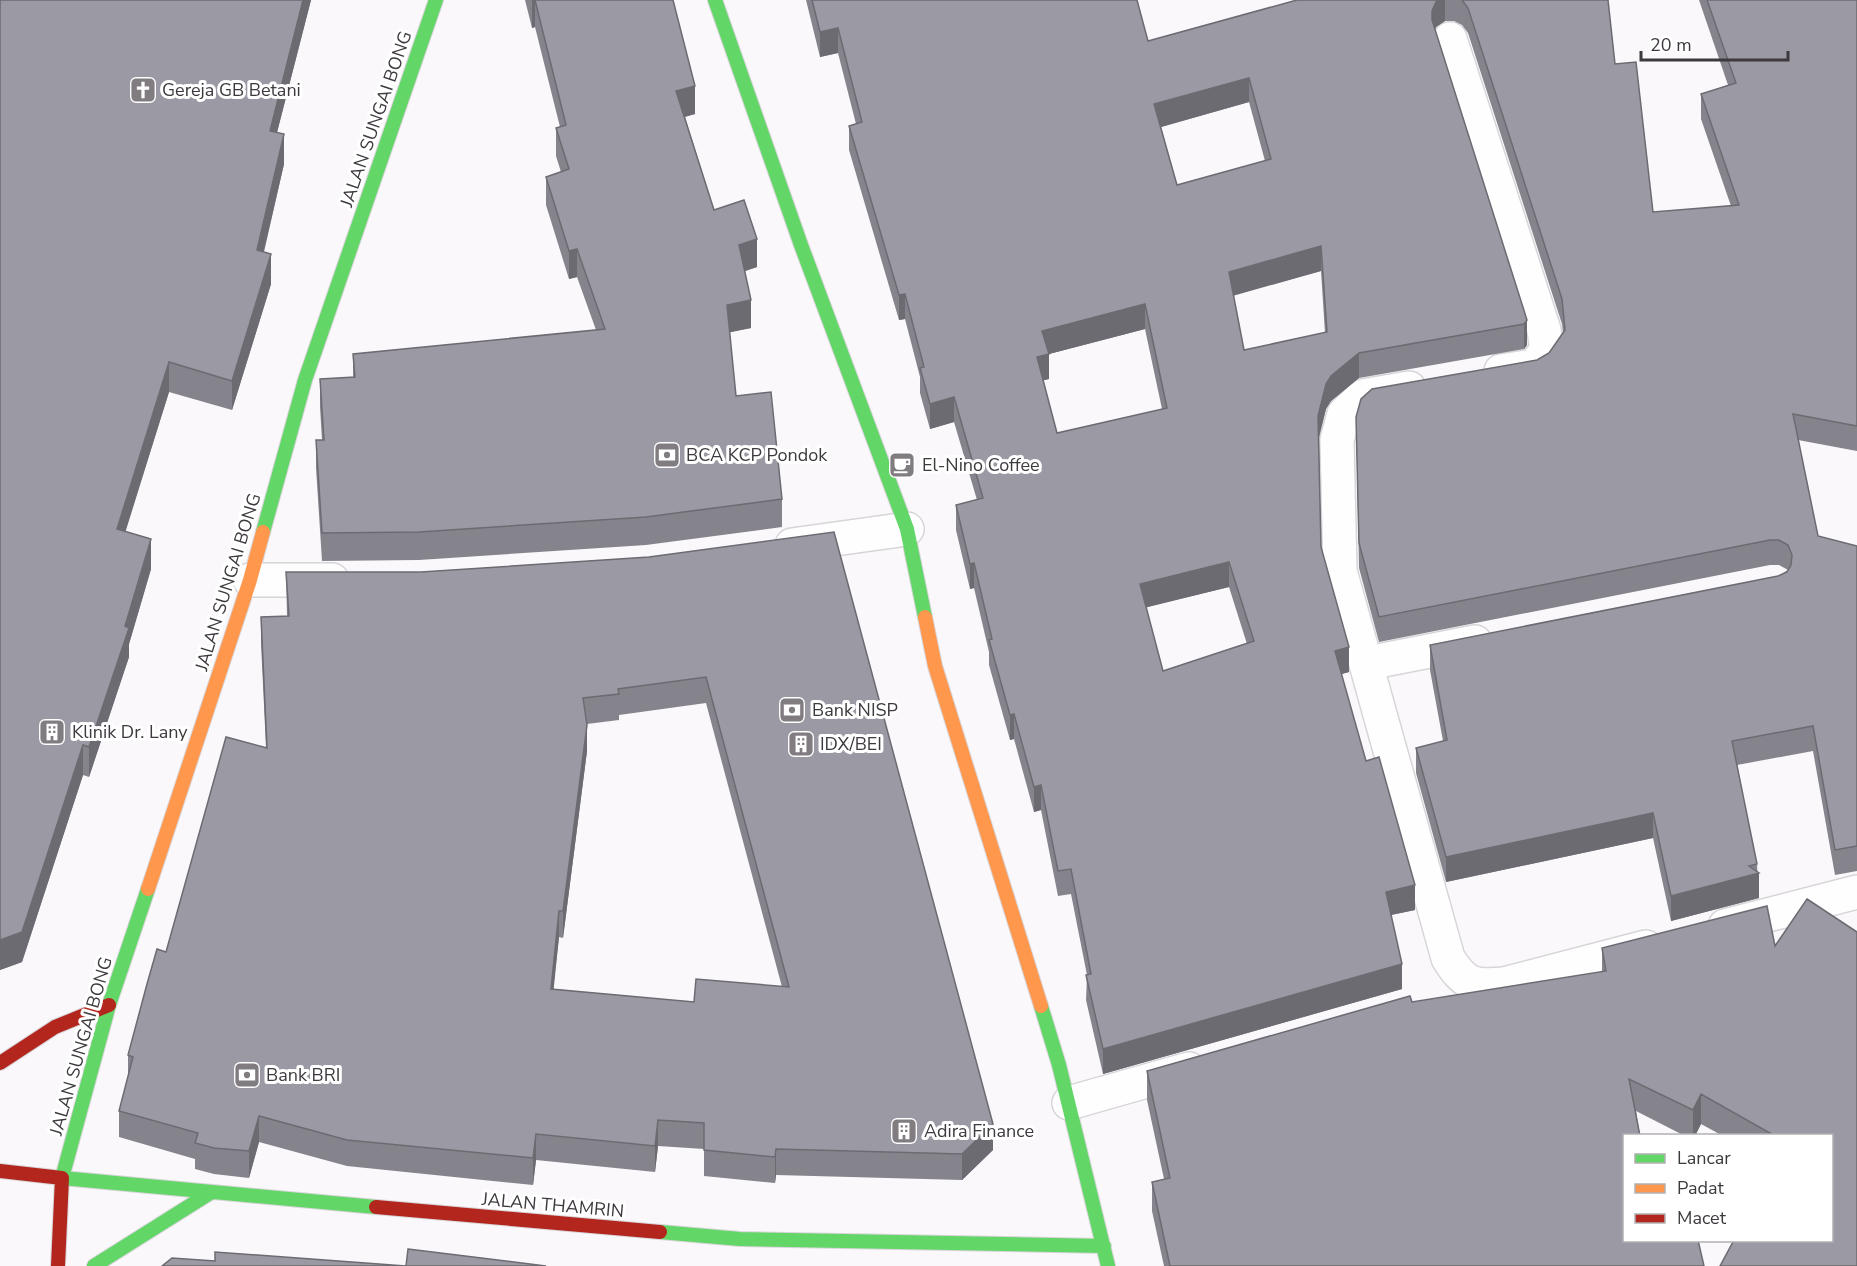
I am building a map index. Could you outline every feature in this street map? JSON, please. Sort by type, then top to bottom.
[{"type":"main road","name":"JALAN SUNGAI BONG","points":[[58,1266],[62,1178],[109,1005],[250,580],[305,380],[436,0]]},
{"type":"main road","points":[[715,0],[801,245],[907,529],[935,666],[1059,1065],[1108,1266]]},
{"type":"main road","points":[[0,1064],[55,1027],[109,1005]]},
{"type":"main road","name":"JALAN THAMRIN","points":[[0,1171],[210,1193],[740,1239],[1104,1246]]},
{"type":"main road","points":[[94,1266],[210,1193]]},
{"type":"street","points":[[1450,39],[1544,330],[1547,350],[1534,366],[1477,376]]},
{"type":"street","points":[[1443,382],[1363,396],[1344,414],[1337,440],[1340,571],[1368,663],[1448,958],[1459,976],[1479,986]]},
{"type":"street","points":[[766,548],[907,529]]},
{"type":"street","points":[[250,580],[357,580]]},
{"type":"street","points":[[1368,663],[1507,635]]},
{"type":"street","points":[[1445,996],[1479,986],[1504,984],[1857,892]]},
{"type":"street","points":[[1069,1103],[1217,1061]]},
{"type":"building","points":[[0,0],[303,0],[270,131],[284,134],[257,250],[271,254],[232,381],[169,362],[117,529],[151,539],[125,626],[129,628],[89,747],[83,745],[22,932],[0,940]]},
{"type":"building","points":[[535,0],[673,0],[695,86],[676,91],[714,210],[744,200],[757,239],[739,245],[751,300],[727,305],[736,396],[771,392],[782,499],[646,517],[419,532],[322,533],[316,440],[324,440],[320,379],[355,377],[353,354],[605,329],[577,249],[569,251],[546,177],[569,169],[556,128],[566,125]]},
{"type":"building","points":[[812,0],[1137,0],[1148,41],[1297,0],[1439,0],[1432,11],[1432,20],[1527,320],[1524,324],[1359,353],[1331,376],[1326,384],[1318,416],[1321,547],[1349,647],[1335,651],[1366,761],[1379,757],[1415,885],[1386,892],[1402,964],[1103,1049],[1086,975],[1091,974],[1071,869],[1058,871],[1041,785],[1034,787],[1014,714],[1010,715],[989,640],[992,639],[974,563],[970,564],[956,505],[983,498],[954,397],[930,404],[920,368],[924,367],[905,294],[899,295],[849,126],[862,122],[838,28],[820,32]],"holes":[[[1249,78],[1271,159],[1177,185],[1154,104]],[[1321,246],[1327,332],[1244,350],[1229,272]],[[1145,304],[1167,408],[1057,433],[1037,357],[1049,354],[1042,331]],[[1229,562],[1254,641],[1163,671],[1140,584]]]},
{"type":"building","points":[[1462,0],[1608,0],[1615,64],[1636,62],[1653,212],[1739,205],[1701,94],[1736,83],[1707,0],[1857,0],[1857,426],[1793,414],[1818,536],[1857,546],[1857,846],[1835,850],[1813,726],[1732,741],[1757,864],[1749,866],[1759,873],[1671,896],[1653,813],[1446,857],[1416,748],[1447,740],[1430,645],[1778,576],[1787,572],[1791,565],[1792,555],[1788,545],[1779,540],[1770,540],[1379,617],[1359,543],[1356,417],[1361,399],[1372,389],[1537,360],[1549,353],[1565,330],[1562,299],[1468,8]]},
{"type":"building","points":[[834,532],[993,1124],[962,1154],[776,1149],[775,1157],[704,1150],[704,1123],[658,1120],[655,1146],[536,1134],[533,1158],[347,1140],[259,1116],[249,1151],[214,1148],[195,1143],[198,1133],[119,1111],[133,1057],[128,1055],[157,949],[166,952],[226,737],[267,748],[261,617],[289,616],[286,572],[421,572],[649,557]],"holes":[[[706,677],[789,987],[696,979],[694,1002],[551,989],[559,911],[563,911],[587,725],[583,698],[619,694],[618,689]]]},
{"type":"building","points":[[1807,899],[1857,932],[1857,1266],[1720,1266],[1733,1242],[1833,1242],[1833,1134],[1771,1134],[1701,1094],[1693,1110],[1629,1079],[1640,1134],[1623,1134],[1623,1242],[1698,1242],[1704,1266],[1170,1266],[1152,1182],[1170,1178],[1147,1071],[1410,996],[1412,1002],[1606,971],[1602,948],[1767,906],[1775,946]]},
{"type":"building","points":[[408,1249],[546,1266],[406,1266]]},
{"type":"building","points":[[215,1252],[406,1266],[162,1266],[172,1258],[215,1261]]},
{"type":"traffic: fast","points":[[263,532],[305,380],[436,0]]},
{"type":"traffic: fast","points":[[715,0],[801,245],[907,529],[925,617]]},
{"type":"traffic: fast","points":[[148,889],[109,1005],[62,1178],[376,1207]]},
{"type":"traffic: fast","points":[[1041,1006],[1059,1065],[1108,1266]]},
{"type":"traffic: fast","points":[[94,1266],[210,1193]]},
{"type":"traffic: fast","points":[[660,1232],[740,1239],[1104,1246]]},
{"type":"traffic: slow","points":[[148,889],[250,580],[263,532]]},
{"type":"traffic: slow","points":[[925,617],[935,666],[1041,1006]]},
{"type":"traffic: jam","points":[[0,1063],[55,1027],[109,1005]]},
{"type":"traffic: jam","points":[[0,1171],[62,1178],[58,1266]]},
{"type":"traffic: jam","points":[[376,1207],[660,1232]]},
{"type":"place","name":"Gereja GB Betani","points":[[143,90]]},
{"type":"place","name":"BCA KCP Pondok","points":[[667,455]]},
{"type":"place","name":"El-Nino Coffee","points":[[902,465]]},
{"type":"place","name":"Bank NISP","points":[[792,710]]},
{"type":"place","name":"Klinik Dr. Lany","points":[[52,732]]},
{"type":"place","name":"IDX/BEI","points":[[801,744]]},
{"type":"place","name":"Bank BRI","points":[[247,1075]]},
{"type":"place","name":"Adira Finance","points":[[904,1131]]}]
